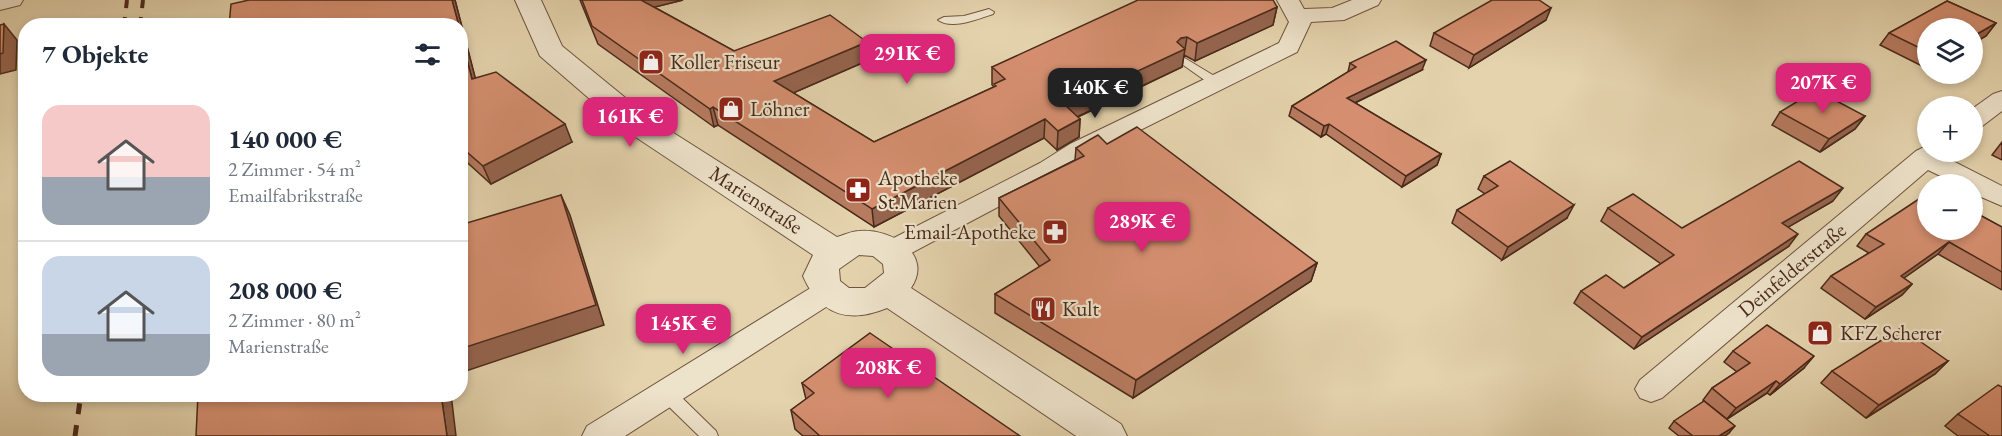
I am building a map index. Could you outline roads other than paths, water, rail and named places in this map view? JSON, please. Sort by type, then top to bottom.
[{"type":"street","points":[[0,3],[12,0]]},
{"type":"street","name":"Marienstraße","points":[[528,0],[550,50],[639,126],[834,252]]},
{"type":"street","points":[[1293,8],[1336,15],[1370,0]]},
{"type":"street","points":[[892,251],[1049,169],[1079,150],[1289,47],[1300,22],[1293,8]]},
{"type":"street","points":[[1983,113],[2002,99]]},
{"type":"street","name":"Deinfelderstraße","points":[[1651,389],[1920,162]]},
{"type":"street","points":[[1943,162],[2002,196]]},
{"type":"street","points":[[858,243],[876,244],[892,251],[899,258],[902,275],[890,292],[879,299],[850,303],[837,299],[827,292],[820,276],[826,259],[834,252],[858,243]]},
{"type":"street","points":[[598,436],[827,292]]},
{"type":"street","points":[[890,292],[1107,436]]},
{"type":"lane","points":[[944,20],[965,19],[989,12]]},
{"type":"lane","points":[[1183,60],[1217,83]]},
{"type":"lane","points":[[667,394],[710,436]]},
{"type":"railway","points":[[125,18],[127,0]]},
{"type":"railway","points":[[141,18],[143,0]]},
{"type":"railway","points":[[75,436],[80,402]]},
{"type":"place","name":"Koller Friseur","points":[[651,62]]},
{"type":"place","name":"Löhner","points":[[731,109]]},
{"type":"place","name":"Apotheke St.Marien","points":[[858,190]]},
{"type":"place","name":"Email-Apotheke","points":[[1055,232]]},
{"type":"place","name":"Kult","points":[[1043,309]]},
{"type":"place","name":"KFZ Scherer","points":[[1820,333]]}]
